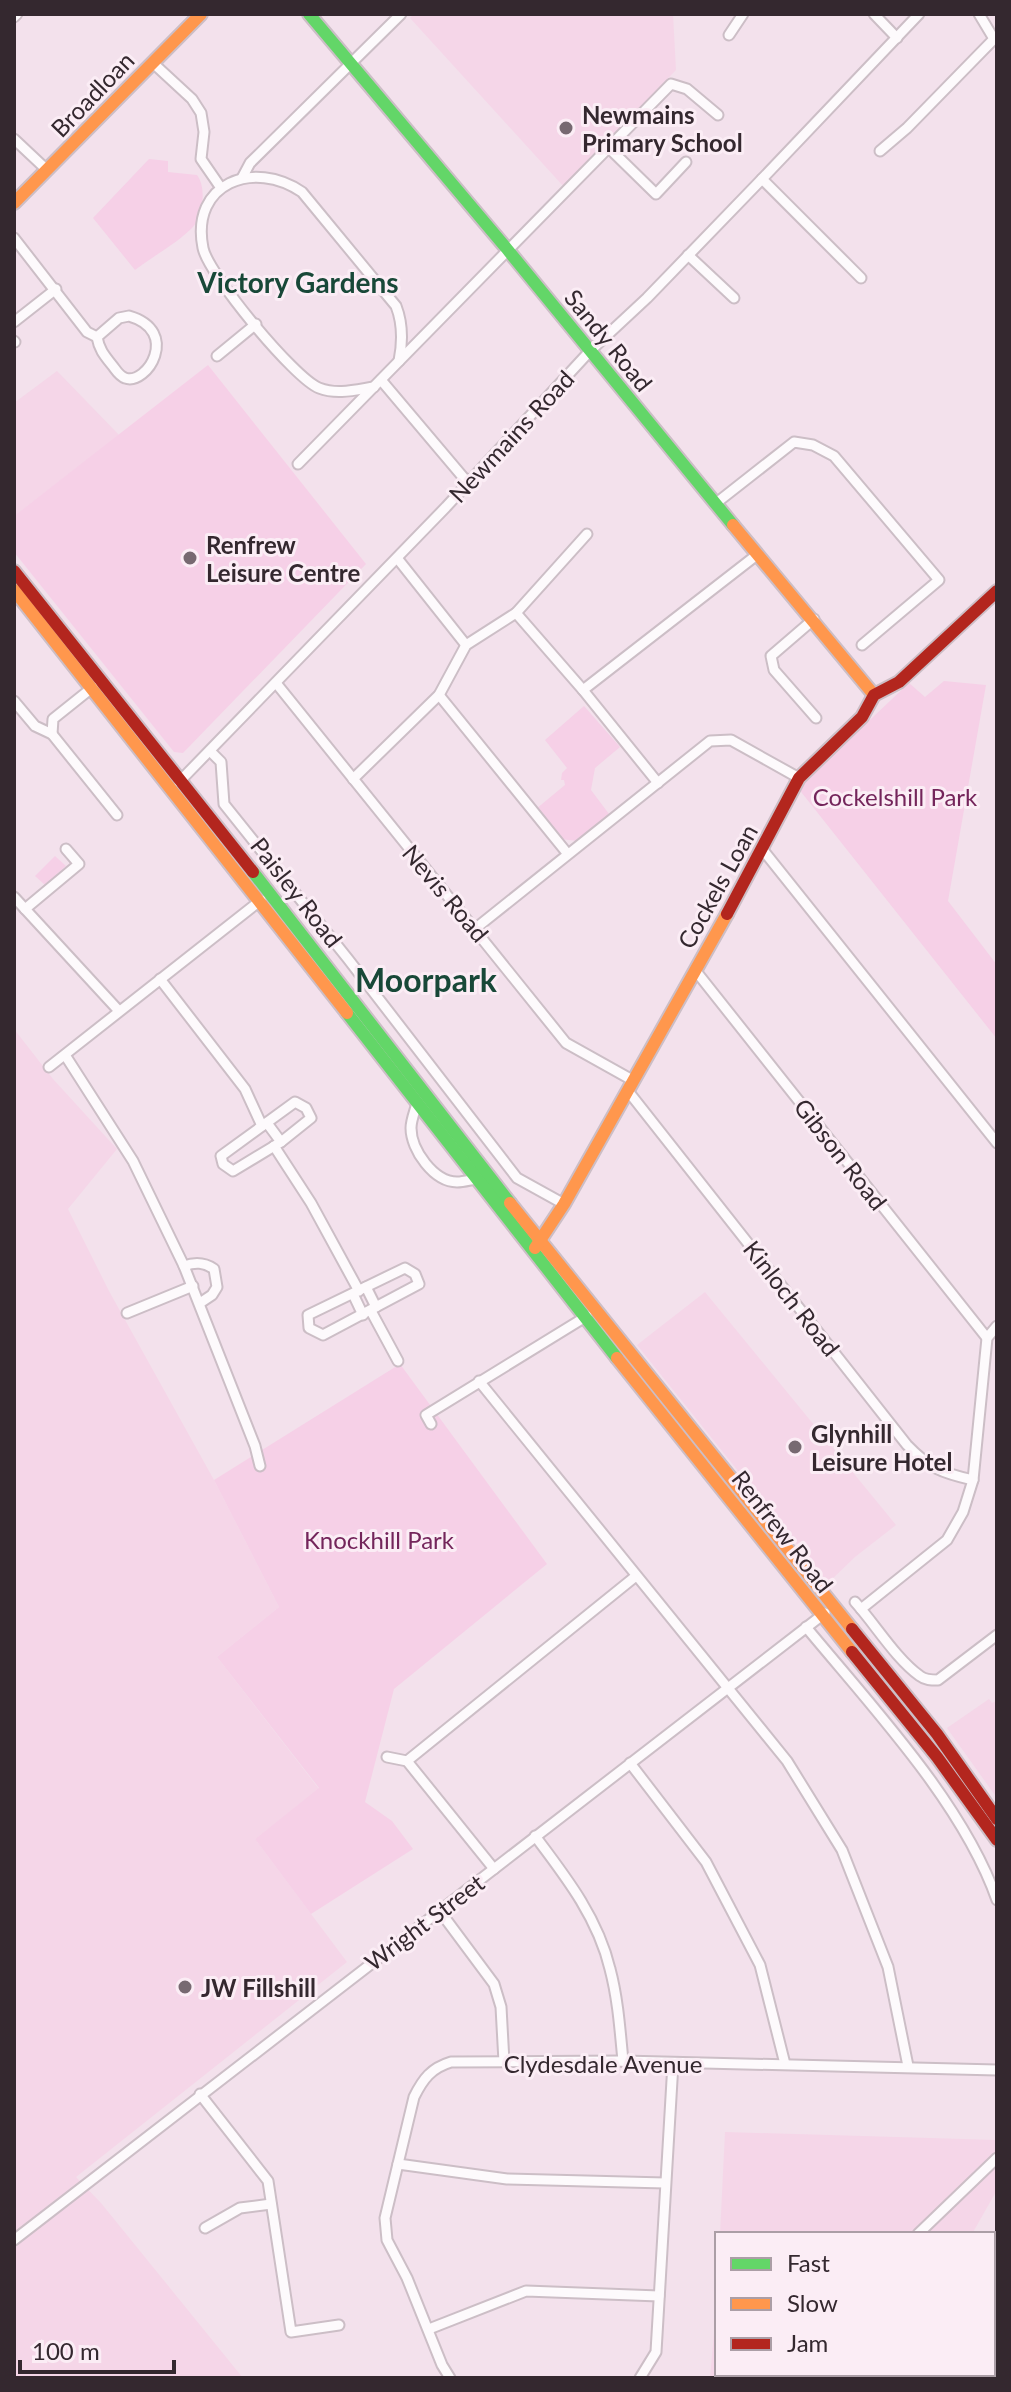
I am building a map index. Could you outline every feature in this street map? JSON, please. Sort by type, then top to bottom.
[{"type":"main road","name":"Broadloan","points":[[14,203],[201,14]]},
{"type":"main road","name":"Sandy Road","points":[[309,14],[874,695]]},
{"type":"main road","name":"Paisley Road","points":[[15,572],[270,893],[537,1246]]},
{"type":"main road","name":"Paisley Road","points":[[14,590],[476,1179],[537,1246]]},
{"type":"main road","name":"Cockels Loan","points":[[537,1246],[631,1086],[763,850],[799,778],[862,717],[874,695],[899,682],[997,591]]},
{"type":"main road","name":"Renfrew Road","points":[[537,1246],[822,1615],[937,1757],[997,1840]]},
{"type":"main road","name":"Renfrew Road","points":[[591,1314],[937,1734],[997,1819]]},
{"type":"street","points":[[242,178],[250,163],[401,14]]},
{"type":"street","points":[[729,35],[743,14]]},
{"type":"street","points":[[874,14],[897,38]]},
{"type":"street","name":"Newmains Road","points":[[170,790],[397,558],[589,352],[688,255],[919,14]]},
{"type":"street","points":[[880,151],[907,128],[994,39],[979,14]]},
{"type":"street","points":[[153,63],[192,99],[201,113],[204,132],[201,159],[221,188]]},
{"type":"street","points":[[298,464],[671,84],[687,89],[718,115]]},
{"type":"street","points":[[14,139],[47,170]]},
{"type":"street","points":[[610,149],[656,194],[686,162]]},
{"type":"street","points":[[377,384],[341,393],[310,384],[256,324],[215,276],[205,256],[201,237],[203,216],[214,195],[242,178],[271,177],[302,192],[396,306],[401,318],[403,340],[399,361]]},
{"type":"street","points":[[762,179],[861,278]]},
{"type":"street","points":[[14,238],[87,332],[97,337]]},
{"type":"street","points":[[688,255],[734,298]]},
{"type":"street","points":[[14,322],[56,289]]},
{"type":"street","points":[[119,318],[138,318],[157,339],[154,362],[133,379],[120,376],[99,348],[97,337],[119,318]]},
{"type":"street","points":[[217,356],[256,324]]},
{"type":"street","points":[[377,384],[468,483]]},
{"type":"street","points":[[715,504],[794,442],[813,445],[834,456],[939,580],[862,645]]},
{"type":"street","points":[[353,779],[439,695],[466,645],[516,613],[587,534]]},
{"type":"street","points":[[583,690],[758,554]]},
{"type":"street","points":[[397,558],[466,645]]},
{"type":"street","points":[[14,590],[15,572]]},
{"type":"street","points":[[516,613],[658,783]]},
{"type":"street","points":[[814,619],[771,656],[774,670],[816,718]]},
{"type":"street","name":"Nevis Road","points":[[276,683],[566,1043],[631,1086]]},
{"type":"street","points":[[52,734],[53,719],[93,687]]},
{"type":"street","points":[[439,695],[567,853]]},
{"type":"street","points":[[14,701],[35,726],[52,734],[117,815]]},
{"type":"street","points":[[476,928],[710,741],[731,740],[799,778]]},
{"type":"street","name":"Paisley Road","points":[[210,751],[221,762],[224,804],[517,1178],[564,1204]]},
{"type":"street","points":[[25,909],[79,864],[66,849]]},
{"type":"street","points":[[763,850],[997,1143]]},
{"type":"street","points":[[49,1067],[270,893]]},
{"type":"street","points":[[14,897],[119,1011]]},
{"type":"street","name":"Gibson Road","points":[[695,970],[987,1338]]},
{"type":"street","points":[[160,979],[245,1089],[262,1127],[311,1203],[398,1361]]},
{"type":"street","points":[[65,1055],[133,1161],[184,1266],[255,1446],[260,1466]]},
{"type":"street","name":"Kinloch Road","points":[[631,1086],[907,1445],[922,1461],[940,1473],[973,1480]]},
{"type":"street","points":[[295,1102],[306,1108],[311,1118],[233,1171],[223,1164],[221,1156],[262,1127],[295,1102]]},
{"type":"street","points":[[417,1103],[411,1127],[420,1154],[447,1180],[476,1179]]},
{"type":"street","points":[[262,1127],[274,1145]]},
{"type":"street","points":[[184,1266],[194,1262],[207,1264],[214,1269],[217,1287],[200,1303]]},
{"type":"street","points":[[405,1268],[415,1274],[419,1284],[323,1335],[309,1328],[308,1315],[359,1291],[405,1268]]},
{"type":"street","points":[[127,1313],[193,1286]]},
{"type":"street","points":[[359,1291],[370,1311]]},
{"type":"street","points":[[431,1424],[426,1415],[591,1314]]},
{"type":"street","points":[[997,1326],[987,1338],[973,1480],[963,1512],[947,1540],[858,1606],[919,1676],[928,1680],[938,1680],[997,1635]]},
{"type":"street","points":[[983,1375],[997,1376]]},
{"type":"street","points":[[479,1381],[787,1761],[842,1850],[888,1967],[908,2066]]},
{"type":"street","points":[[407,1761],[636,1576]]},
{"type":"street","name":"Wright Street","points":[[14,2240],[834,1606]]},
{"type":"street","name":"Renfrew Road","points":[[806,1627],[944,1800],[973,1847],[997,1900]]},
{"type":"street","points":[[387,1757],[407,1761],[494,1869]]},
{"type":"street","points":[[630,1763],[706,1862],[760,1965],[785,2064]]},
{"type":"street","points":[[535,1836],[582,1902],[598,1933],[615,1992],[623,2061]]},
{"type":"street","points":[[439,1910],[494,1984],[501,2007],[504,2062]]},
{"type":"street","name":"Clydesdale Avenue","points":[[450,2378],[407,2278],[388,2244],[385,2218],[414,2097],[422,2080],[436,2067],[451,2062],[623,2061],[997,2070]]},
{"type":"street","points":[[640,2378],[656,2352],[673,2063]]},
{"type":"street","points":[[200,2094],[268,2181],[291,2332],[339,2325]]},
{"type":"street","points":[[920,2232],[997,2158]]},
{"type":"street","points":[[398,2164],[507,2179],[665,2183]]},
{"type":"street","points":[[205,2228],[240,2208],[271,2204]]},
{"type":"street","points":[[429,2329],[526,2291],[659,2296]]},
{"type":"shaded area","name":"Newmains Primary School","points":[[414,14],[673,14],[676,70],[564,187],[410,18]]},
{"type":"shaded area","points":[[57,371],[119,435],[14,516],[14,403]]},
{"type":"shaded area","points":[[14,1029],[53,1079],[117,1149],[68,1209],[279,1607],[217,1657],[319,1789],[255,1839],[347,1962],[76,2177],[101,2203],[243,2378],[14,2378]]},
{"type":"shaded area","points":[[705,1292],[896,1525],[828,1583],[637,1345]]},
{"type":"shaded area","points":[[989,1699],[992,1703],[997,1701],[997,1798],[947,1728]]},
{"type":"shaded area","points":[[725,2132],[997,2140],[997,2190],[973,2232],[720,2232]]},
{"type":"shaded area","points":[[715,2322],[715,2376],[891,2376],[890,2378],[710,2378]]},
{"type":"shaded area","points":[[997,2334],[997,2378],[969,2378],[995,2376]]},
{"type":"green space","points":[[149,159],[168,161],[168,172],[197,175],[202,187],[202,202],[199,217],[192,228],[135,270],[93,218]]},
{"type":"green space","name":"Renfrew Leisure Centre","points":[[208,365],[366,564],[183,753],[174,752],[14,552],[14,516]]},
{"type":"green space","name":"Cockelshill Park","points":[[944,681],[986,685],[948,901],[997,965],[997,1039],[798,788],[909,683],[925,697]]},
{"type":"green space","points":[[584,706],[620,747],[595,768],[591,790],[609,814],[578,841],[560,839],[536,809],[565,785],[561,780],[567,768],[545,740]]},
{"type":"green space","points":[[55,856],[66,866],[45,885],[35,876]]},
{"type":"green space","name":"Knockhill Park","points":[[400,1364],[547,1564],[394,1689],[365,1802],[392,1821],[413,1849],[311,1914],[255,1839],[319,1788],[217,1657],[279,1607],[214,1480]]},
{"type":"traffic: fast","points":[[309,14],[733,525]]},
{"type":"traffic: fast","points":[[253,872],[510,1203]]},
{"type":"traffic: fast","points":[[347,1013],[617,1358]]},
{"type":"traffic: slow","points":[[14,203],[201,14]]},
{"type":"traffic: slow","points":[[733,525],[874,695]]},
{"type":"traffic: slow","points":[[14,590],[347,1013]]},
{"type":"traffic: slow","points":[[535,1248],[564,1204],[727,914]]},
{"type":"traffic: slow","points":[[510,1203],[852,1629]]},
{"type":"traffic: slow","points":[[617,1358],[852,1652]]},
{"type":"traffic: slow","points":[[995,2296],[997,2292]]},
{"type":"traffic: jam","points":[[14,571],[253,872]]},
{"type":"traffic: jam","points":[[727,914],[799,778],[862,717],[874,695],[899,682],[997,591]]},
{"type":"traffic: jam","points":[[852,1629],[937,1734],[997,1819]]},
{"type":"traffic: jam","points":[[852,1652],[937,1757],[997,1840]]},
{"type":"place","name":"Newmains Primary School","points":[[566,128]]},
{"type":"place","name":"Renfrew Leisure Centre","points":[[190,558]]},
{"type":"place","name":"Glynhill Leisure Hotel","points":[[795,1447]]},
{"type":"place","name":"JW Fillshill","points":[[185,1987]]},
{"type":"district","name":"Victory Gardens","points":[[298,282]]},
{"type":"district","name":"Moorpark","points":[[426,979]]}]
